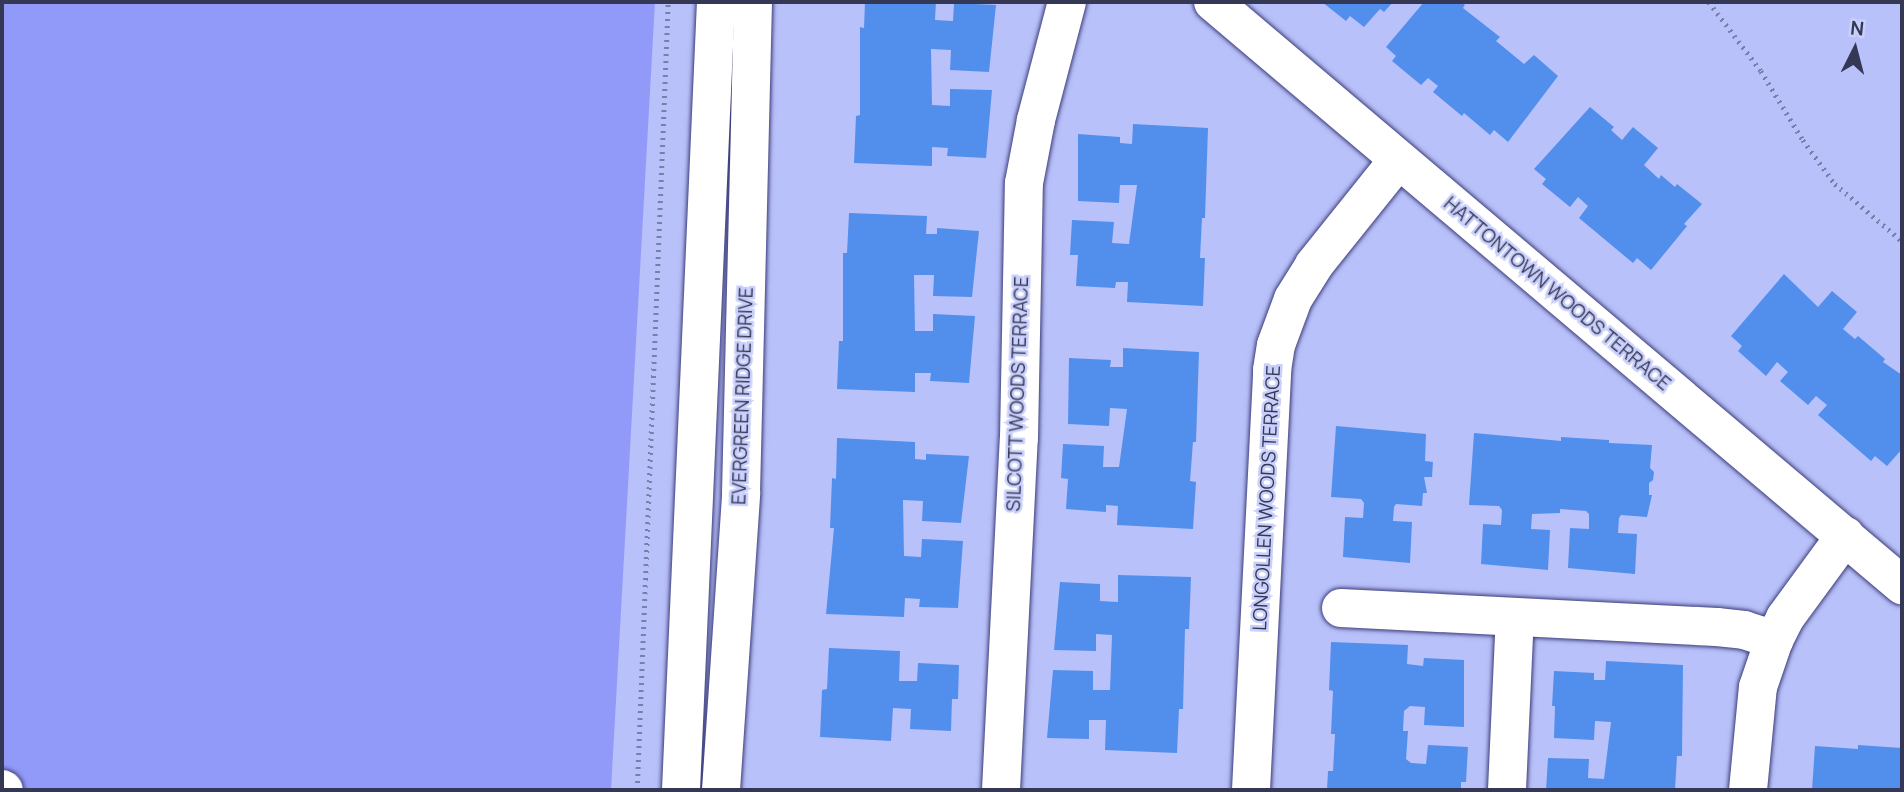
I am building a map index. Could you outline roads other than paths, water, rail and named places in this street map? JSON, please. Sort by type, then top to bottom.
[{"type":"street","points":[[681,790],[716,2]]},
{"type":"street","name":"EVERGREEN RIDGE DRIVE","points":[[720,790],[741,493],[753,2]]},
{"type":"street","name":"SILCOTT WOODS TERRACE","points":[[1001,790],[1019,438],[1024,183],[1035,120],[1068,2]]},
{"type":"street","name":"HATTONTOWN WOODS TERRACE","points":[[1213,2],[1902,585]]},
{"type":"street","name":"LONGOLLEN WOODS TERRACE","points":[[1251,790],[1272,370],[1276,345],[1293,299],[1314,265],[1398,160]]},
{"type":"street","points":[[1748,790],[1758,687],[1774,640],[1785,618],[1845,536]]},
{"type":"street","points":[[1341,608],[1717,627],[1744,630],[1774,640]]},
{"type":"street","points":[[1507,790],[1515,617]]}]
